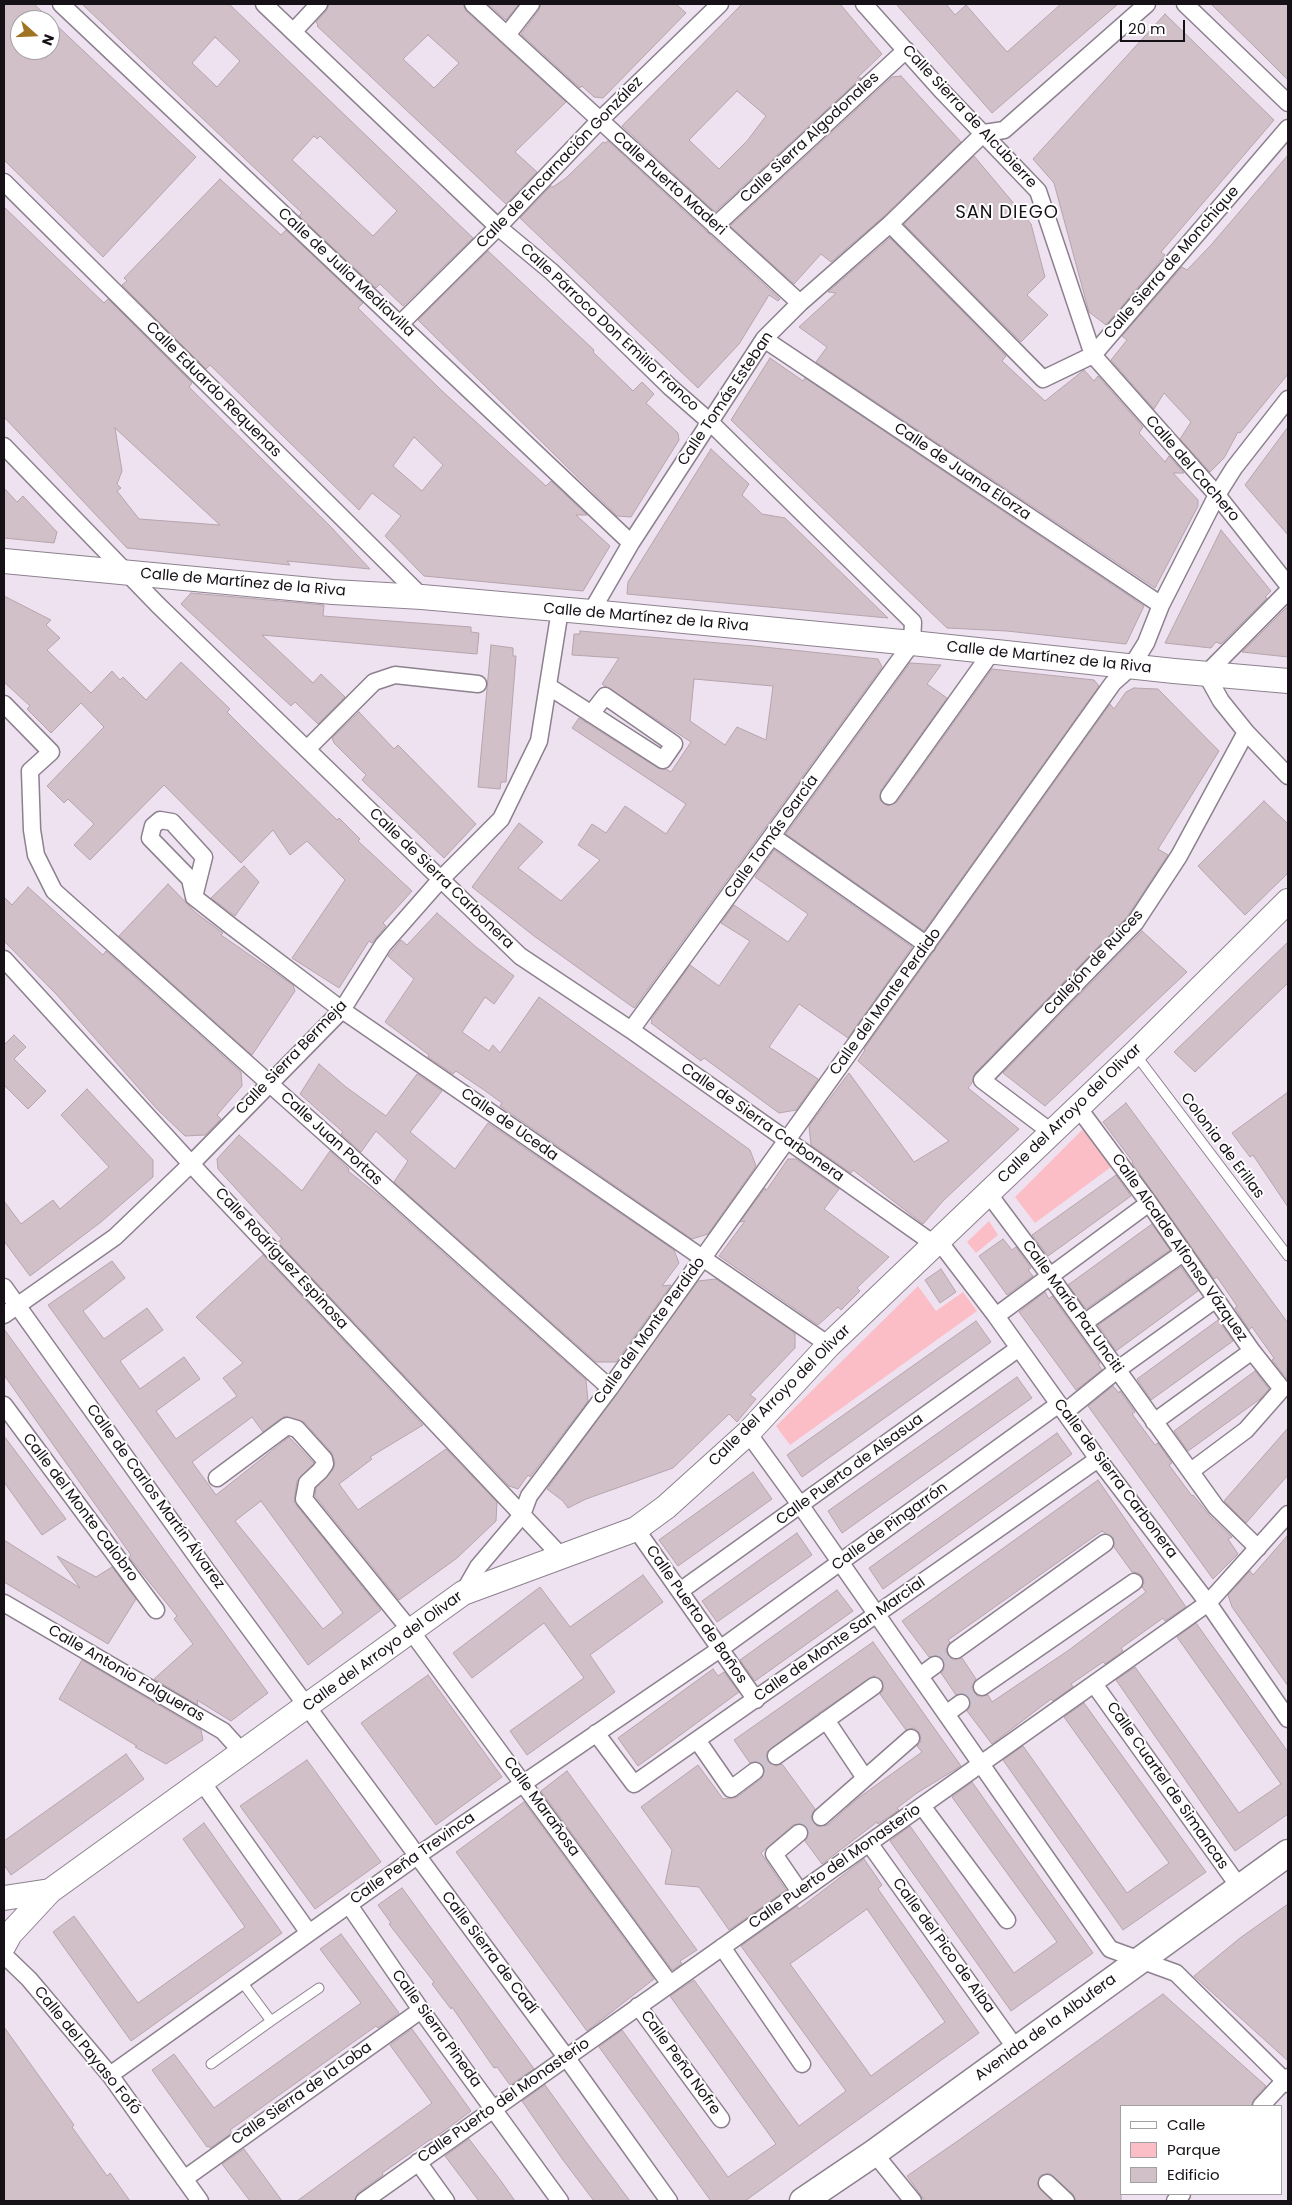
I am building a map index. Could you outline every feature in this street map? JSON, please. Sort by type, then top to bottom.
[{"type":"main road","name":"Avenida de la Albufera","points":[[802,2201],[1017,2050],[1288,1853]]},
{"type":"street","name":"Calle de Julia Mediavilla","points":[[61,4],[631,543]]},
{"type":"street","name":"Calle Párroco Don Emilio Franco","points":[[264,4],[498,227],[552,272],[670,387],[709,421],[913,622],[912,643]]},
{"type":"street","points":[[293,32],[319,4]]},
{"type":"street","name":"Calle Puerto Maderi","points":[[472,4],[800,303]]},
{"type":"street","points":[[507,35],[532,4]]},
{"type":"street","name":"Calle de Encarnación González","points":[[400,324],[498,227],[599,121],[720,4]]},
{"type":"street","name":"Calle Sierra de Alcubierre","points":[[864,4],[941,90],[1038,191],[1093,355]]},
{"type":"street","points":[[984,133],[1004,130],[1147,4]]},
{"type":"street","points":[[1185,4],[1288,102]]},
{"type":"street","name":"Calle Sierra Algodonales","points":[[715,226],[906,50]]},
{"type":"street","name":"Calle Sierra de Monchique","points":[[890,224],[1043,379],[1093,355],[1288,128]]},
{"type":"street","name":"Calle Tomás Esteban","points":[[591,612],[631,543],[764,339],[800,303],[890,224],[984,133]]},
{"type":"street","name":"Calle Eduardo Requenas","points":[[4,182],[422,597]]},
{"type":"street","name":"Calle de Juana Elorza","points":[[764,339],[1161,605]]},
{"type":"street","name":"Calle del Cachero","points":[[1093,355],[1217,495],[1288,585]]},
{"type":"street","name":"Calle del Monte Perdido","points":[[463,1593],[478,1567],[522,1515],[529,1496],[610,1388],[1114,683],[1131,667],[1146,643],[1161,605],[1217,495],[1234,468],[1288,399]]},
{"type":"street","name":"Calle de Sierra Carbonera","points":[[4,446],[124,572],[520,956],[631,1030],[936,1242],[996,1316],[1098,1459],[1208,1603],[1288,1719]]},
{"type":"street","name":"Calle de Martínez de la Riva","points":[[4,561],[333,592],[422,597],[591,612],[912,643],[1131,667],[1288,680]]},
{"type":"street","points":[[1288,591],[1206,674],[1221,701],[1246,732],[1288,776]]},
{"type":"street","name":"Calle Sierra Bermeja","points":[[11,1310],[114,1237],[191,1164],[268,1083],[342,1010],[383,945],[441,880],[501,818],[539,741],[560,610]]},
{"type":"street","name":"Calle Tomás García","points":[[631,1030],[912,643]]},
{"type":"street","points":[[889,796],[991,653]]},
{"type":"street","points":[[307,749],[374,682],[395,675],[478,684]]},
{"type":"street","points":[[548,686],[591,714],[664,760],[674,744],[605,696],[591,714]]},
{"type":"street","name":"Calle Juan Portas","points":[[4,704],[51,752],[30,771],[32,830],[36,855],[54,891],[610,1388]]},
{"type":"street","name":"Callejón de Ruices","points":[[1051,1132],[982,1080],[1135,924],[1179,856],[1246,732]]},
{"type":"street","points":[[772,836],[927,945]]},
{"type":"street","name":"Calle de Uceda","points":[[194,897],[342,1010],[829,1345]]},
{"type":"street","name":"Calle del Arroyo del Olivar","points":[[6,1945],[50,1891],[463,1593],[636,1529],[666,1507],[748,1433],[829,1345],[1077,1106],[1135,1053],[1288,901]]},
{"type":"street","name":"Calle Rodríguez Espinosa","points":[[4,959],[191,1164],[561,1556]]},
{"type":"street","name":"Calle Alcalde Alfonso Vázquez","points":[[1077,1106],[1149,1203],[1252,1351],[1282,1389],[1246,1430],[1191,1471]]},
{"type":"street","name":"Calle María Paz Unciti","points":[[988,1193],[1216,1507],[1258,1548]]},
{"type":"street","points":[[996,1316],[1149,1203]]},
{"type":"street","points":[[1084,1323],[1183,1252]]},
{"type":"street","name":"Calle de Carlos Martín Álvarez","points":[[4,1287],[11,1310],[307,1706]]},
{"type":"street","name":"Calle de Pingarrón","points":[[720,1649],[1216,1299]]},
{"type":"street","name":"Calle Puerto de Alsasua","points":[[680,1591],[1019,1348]]},
{"type":"street","points":[[1154,1422],[1252,1351]]},
{"type":"street","name":"Calle del Monte Calobro","points":[[4,1405],[156,1610]]},
{"type":"street","name":"Calle Marañosa","points":[[217,1478],[287,1426],[298,1428],[324,1459],[325,1464],[307,1483],[304,1499],[411,1631],[670,1984]]},
{"type":"street","points":[[748,1433],[1110,1949],[1176,1973],[1287,2080],[1263,2105]]},
{"type":"street","name":"Calle de Monte San Marcial","points":[[596,1733],[634,1784],[1098,1459]]},
{"type":"street","name":"Calle Puerto del Monasterio","points":[[364,2201],[1208,1603],[1288,1514]]},
{"type":"street","name":"Calle Puerto de Baños","points":[[636,1529],[756,1700]]},
{"type":"street","points":[[956,1650],[1105,1543]]},
{"type":"street","points":[[982,1688],[1134,1582]]},
{"type":"street","name":"Calle Antonio Folgueras","points":[[4,1603],[224,1731],[243,1753]]},
{"type":"street","name":"Calle Peña Trevinca","points":[[110,2075],[417,1856],[720,1649]]},
{"type":"street","points":[[920,1676],[935,1665]]},
{"type":"street","name":"Calle Cuartel de Simancas","points":[[1094,1684],[1240,1888]]},
{"type":"street","points":[[776,1756],[874,1686]]},
{"type":"street","points":[[946,1714],[961,1702]]},
{"type":"street","name":"Calle Sierra de Cadí","points":[[307,1706],[566,2057],[669,2201]]},
{"type":"street","points":[[826,1720],[866,1778]]},
{"type":"street","points":[[820,1817],[911,1738]]},
{"type":"street","points":[[697,1740],[731,1788],[756,1771]]},
{"type":"street","points":[[202,1782],[309,1933]]},
{"type":"street","points":[[922,1806],[1008,1920]]},
{"type":"street","points":[[800,1833],[774,1854],[800,1892]]},
{"type":"street","name":"Calle del Pico de Alba","points":[[869,1843],[1017,2050]]},
{"type":"street","name":"Calle del Arroyo del Olivar","points":[[4,1898],[50,1891]]},
{"type":"street","name":"Calle Sierra Pineda","points":[[349,1905],[421,2010],[560,2201]]},
{"type":"street","points":[[4,1911],[6,1945]]},
{"type":"street","name":"Calle del Payaso Fofó","points":[[6,1945],[29,1979],[110,2075],[200,2201]]},
{"type":"street","points":[[722,1947],[802,2064]]},
{"type":"street","name":"Calle Peña Nofre","points":[[638,2006],[721,2119]]},
{"type":"street","name":"Calle Sierra de la Loba","points":[[184,2179],[421,2010]]},
{"type":"street","points":[[874,2152],[914,2201]]},
{"type":"street","points":[[418,2162],[446,2201]]},
{"type":"street","points":[[1047,2183],[1066,2201]]},
{"type":"lane","name":"Colonia de Erillas","points":[[1135,1053],[1288,1256]]},
{"type":"lane","points":[[242,1982],[271,2021]]},
{"type":"lane","points":[[212,2064],[319,1988]]},
{"type":"green space","points":[[1083,1129],[1111,1167],[1035,1223],[1015,1197]]},
{"type":"green space","points":[[989,1221],[998,1235],[976,1253],[967,1242]]},
{"type":"green space","points":[[918,1286],[936,1311],[963,1292],[977,1311],[790,1445],[776,1426]]},
{"type":"building","points":[[4,4],[34,4],[40,10],[10,10],[10,60],[60,60],[60,29],[196,157],[103,257],[4,160]]},
{"type":"building","points":[[82,4],[229,4],[473,238],[403,306],[380,284],[376,288],[299,216],[302,213]],"holes":[[[215,37],[240,61],[217,87],[192,63]],[[314,136],[317,139],[320,136],[397,211],[373,236],[292,160]]]},
{"type":"building","points":[[329,4],[463,4],[466,11],[566,102],[515,152],[537,172],[506,204],[317,26],[316,22],[327,10]],"holes":[[[428,35],[459,63],[434,88],[403,59]]]},
{"type":"building","points":[[488,4],[519,4],[506,20]]},
{"type":"building","points":[[541,4],[676,4],[686,13],[603,98],[594,97],[582,86],[580,88],[521,34],[539,10]]},
{"type":"building","points":[[742,4],[840,4],[882,54],[857,78],[861,78],[715,212],[622,126]],"holes":[[[737,91],[766,116],[747,141],[719,169],[689,140]]]},
{"type":"building","points":[[896,4],[946,4],[955,15],[966,5],[1007,52],[1061,4],[1118,4],[992,113]]},
{"type":"building","points":[[1211,4],[1288,4],[1288,80],[1256,48]]},
{"type":"building","points":[[1165,14],[1274,120],[1161,252],[1165,255],[1106,325],[1089,312],[1054,183],[1033,159]]},
{"type":"building","points":[[901,76],[961,142],[883,217],[831,262],[821,254],[794,284],[730,226],[892,77]]},
{"type":"building","points":[[608,141],[780,299],[778,301],[769,295],[739,344],[698,388],[520,218],[551,186],[553,187],[566,178],[603,142]]},
{"type":"building","points":[[1288,155],[1288,374],[1240,433],[1238,432],[1224,458],[1210,472],[1180,439],[1191,422],[1164,393],[1154,409],[1111,360],[1127,340],[1122,336],[1182,267],[1187,270],[1211,245]]},
{"type":"building","points":[[974,156],[1031,224],[1045,277],[1027,295],[1048,315],[1021,342],[904,224]]},
{"type":"building","points":[[220,179],[281,235],[286,230],[363,303],[358,308],[441,390],[546,486],[551,481],[587,515],[576,515],[610,546],[583,591],[424,576],[385,536],[401,516],[372,493],[359,510],[210,365],[206,369],[122,285],[127,281],[124,278]],"holes":[[[414,437],[443,465],[422,491],[393,466]]]},
{"type":"building","points":[[4,207],[104,303],[108,299],[192,383],[189,387],[330,526],[370,569],[287,561],[290,565],[127,548],[4,417]],"holes":[[[115,428],[220,525],[139,519],[117,491],[121,488],[117,484],[122,471]]]},
{"type":"building","points":[[890,238],[1006,356],[1002,361],[1045,401],[1084,370],[1094,381],[1098,376],[1143,427],[1139,433],[1165,462],[1169,456],[1184,473],[1173,473],[1198,500],[1198,506],[1155,588],[816,362],[827,347],[799,327],[836,293],[828,292]]},
{"type":"building","points":[[488,251],[594,350],[593,352],[633,391],[642,382],[654,394],[646,403],[678,433],[679,440],[631,517],[617,516],[418,320]]},
{"type":"building","points":[[770,358],[803,381],[805,378],[1144,606],[1126,644],[1007,631],[947,628],[731,420]]},
{"type":"building","points":[[1288,427],[1288,535],[1245,485]]},
{"type":"building","points":[[711,449],[749,484],[742,495],[762,514],[785,518],[888,618],[627,594],[628,582]]},
{"type":"building","points":[[4,488],[17,502],[23,496],[57,532],[54,543],[4,538]]},
{"type":"building","points":[[1221,530],[1271,591],[1265,597],[1267,598],[1221,644],[1216,642],[1211,648],[1165,643]]},
{"type":"building","points":[[191,593],[324,605],[323,616],[471,627],[471,632],[479,633],[477,654],[262,635],[313,683],[321,674],[345,697],[318,724],[295,702],[291,706],[181,604]]},
{"type":"building","points":[[4,596],[51,620],[46,625],[60,638],[47,650],[91,693],[112,671],[120,680],[123,677],[146,700],[181,662],[230,709],[227,712],[258,743],[337,820],[339,818],[360,839],[358,841],[412,891],[383,923],[386,926],[372,943],[369,941],[339,988],[292,958],[345,880],[307,841],[290,855],[273,830],[241,863],[164,785],[90,860],[74,845],[94,824],[68,799],[64,803],[47,786],[104,727],[81,703],[51,733],[27,709],[30,706],[4,682]]},
{"type":"building","points":[[1286,608],[1288,609],[1288,657],[1242,652]]},
{"type":"building","points":[[580,631],[878,659],[882,667],[634,1008],[534,936],[472,887],[519,823],[543,842],[518,868],[561,901],[600,860],[578,845],[592,824],[606,833],[625,806],[666,834],[686,804],[572,728],[579,718],[658,768],[671,772],[691,742],[602,684],[619,658],[572,655],[574,634],[580,634]],"holes":[[[694,679],[773,686],[766,740],[737,727],[725,745],[690,721]]]},
{"type":"building","points":[[491,645],[513,648],[513,656],[516,656],[506,782],[501,782],[500,789],[478,787]]},
{"type":"building","points":[[910,663],[941,665],[927,684],[947,698],[881,790],[880,800],[888,806],[897,802],[992,669],[1094,680],[1099,686],[924,931],[786,834]]},
{"type":"building","points":[[1134,688],[1158,689],[1219,751],[1158,849],[1168,855],[1127,917],[975,1073],[972,1083],[968,1088],[1019,1129],[943,1201],[923,1224],[853,1170],[851,1173],[811,1145],[809,1126],[849,1073],[914,1162],[949,1141],[858,1061],[864,1049],[1110,704],[1114,709],[1126,692]]},
{"type":"building","points":[[359,712],[394,749],[398,745],[476,824],[444,858],[362,780],[366,775],[334,743],[332,738]]},
{"type":"building","points":[[1264,801],[1288,824],[1288,873],[1245,915],[1198,866]]},
{"type":"building","points":[[774,850],[912,947],[848,1038],[799,1004],[769,1047],[818,1079],[796,1110],[779,1113],[704,1058],[701,1061],[651,1023],[651,1020],[690,965],[719,986],[750,941],[721,923],[734,905],[788,942],[808,914],[755,877]]},
{"type":"building","points":[[244,866],[259,882],[235,916],[211,898]]},
{"type":"building","points":[[168,884],[196,913],[223,933],[221,935],[293,985],[295,991],[252,1055],[119,936]]},
{"type":"building","points":[[28,887],[103,955],[106,951],[241,1072],[242,1086],[217,1115],[221,1119],[205,1135],[185,1136],[157,1109],[57,995],[4,941],[4,897],[12,905]]},
{"type":"building","points":[[437,913],[476,947],[514,976],[494,1004],[485,997],[462,1032],[489,1051],[493,1045],[500,1053],[539,997],[750,1150],[756,1166],[708,1234],[692,1239],[500,1106],[502,1103],[484,1090],[456,1071],[453,1074],[428,1057],[429,1055],[385,1022],[414,979],[388,956],[401,940],[407,945]]},
{"type":"building","points":[[1142,931],[1187,972],[1045,1106],[1003,1073]]},
{"type":"building","points":[[1288,942],[1288,983],[1195,1072],[1174,1052]]},
{"type":"building","points":[[14,1035],[26,1047],[14,1059],[46,1091],[28,1109],[4,1085],[4,1045]]},
{"type":"building","points":[[319,1064],[346,1087],[386,1116],[417,1074],[442,1091],[410,1132],[455,1169],[488,1123],[674,1250],[679,1263],[662,1286],[671,1285],[616,1362],[596,1362],[394,1182],[408,1161],[376,1131],[361,1152],[341,1134],[343,1132],[300,1094]]},
{"type":"building","points":[[87,1089],[153,1160],[153,1177],[101,1222],[30,1276],[4,1241],[4,1201],[21,1224],[53,1200],[60,1209],[109,1167],[61,1115]]},
{"type":"building","points":[[1288,1092],[1288,1207],[1253,1155],[1250,1157],[1232,1133]]},
{"type":"building","points":[[1126,1103],[1288,1323],[1287,1379],[1272,1360],[1274,1358],[1252,1327],[1249,1330],[1235,1308],[1237,1306],[1217,1277],[1214,1279],[1103,1122]]},
{"type":"building","points":[[239,1135],[302,1191],[330,1151],[349,1169],[348,1171],[383,1199],[586,1380],[588,1401],[530,1477],[528,1475],[518,1489],[509,1486],[278,1242],[282,1239],[218,1169],[217,1159]]},
{"type":"building","points":[[788,1159],[796,1159],[839,1189],[824,1209],[889,1257],[857,1288],[860,1291],[841,1310],[838,1307],[818,1325],[719,1256],[745,1221],[740,1222],[765,1188],[766,1191]]},
{"type":"building","points":[[1116,1175],[1131,1196],[1048,1256],[1032,1235]]},
{"type":"building","points":[[1152,1224],[1170,1250],[1086,1309],[1068,1285]]},
{"type":"building","points":[[1003,1239],[1012,1250],[1016,1247],[1031,1268],[1028,1270],[1033,1276],[1007,1295],[979,1256]]},
{"type":"building","points":[[263,1255],[423,1425],[370,1457],[372,1459],[339,1484],[358,1510],[446,1449],[497,1502],[496,1521],[457,1558],[399,1600],[315,1496],[316,1488],[333,1470],[335,1462],[331,1452],[304,1422],[285,1416],[263,1432],[252,1417],[192,1462],[216,1495],[289,1437],[314,1463],[297,1481],[294,1502],[381,1610],[308,1665],[48,1305],[112,1261],[125,1278],[83,1311],[104,1339],[147,1308],[163,1330],[120,1361],[140,1389],[184,1357],[200,1379],[156,1411],[176,1439],[237,1396],[223,1378],[243,1363],[196,1317]],"holes":[[[261,1501],[343,1613],[323,1629],[235,1521]]]},
{"type":"building","points":[[1181,1267],[1198,1291],[1116,1351],[1098,1325]]},
{"type":"building","points":[[941,1269],[956,1292],[940,1303],[925,1280]]},
{"type":"building","points":[[716,1279],[795,1333],[795,1348],[750,1395],[756,1399],[737,1422],[729,1414],[673,1468],[586,1499],[568,1508],[563,1501],[547,1489],[698,1281]]},
{"type":"building","points":[[1045,1292],[1049,1299],[1052,1296],[1100,1363],[1098,1364],[1102,1370],[1076,1390],[1019,1312]]},
{"type":"building","points":[[1218,1320],[1233,1341],[1151,1400],[1137,1379]]},
{"type":"building","points":[[976,1321],[991,1342],[802,1477],[787,1455]]},
{"type":"building","points":[[4,1329],[268,1693],[231,1721],[197,1700],[198,1705],[154,1679],[193,1644],[174,1619],[177,1616],[129,1557],[131,1555],[4,1375]]},
{"type":"building","points":[[1255,1371],[1269,1389],[1260,1399],[1188,1451],[1174,1431]]},
{"type":"building","points":[[1017,1377],[1032,1398],[842,1533],[828,1511]]},
{"type":"building","points":[[1113,1386],[1119,1393],[1120,1391],[1135,1412],[1132,1414],[1155,1445],[1158,1443],[1172,1463],[1169,1465],[1192,1496],[1232,1537],[1228,1539],[1238,1554],[1213,1579],[1088,1406]]},
{"type":"building","points":[[1288,1428],[1288,1475],[1246,1523],[1224,1501]]},
{"type":"building","points":[[1057,1433],[1072,1454],[883,1589],[869,1568]]},
{"type":"building","points":[[4,1436],[66,1519],[42,1535],[4,1482]]},
{"type":"building","points":[[753,1472],[772,1499],[678,1566],[659,1540]]},
{"type":"building","points":[[1098,1480],[1186,1607],[1165,1621],[1163,1618],[1121,1648],[1123,1651],[1071,1684],[1073,1687],[1053,1701],[1051,1699],[992,1744],[967,1711],[970,1707],[969,1698],[965,1694],[956,1695],[941,1673],[944,1669],[943,1660],[939,1656],[929,1657],[902,1621]],"holes":[[[1102,1531],[1113,1538],[1114,1547],[1132,1572],[1142,1576],[1144,1582],[1142,1587],[1146,1592],[1069,1650],[992,1702],[988,1695],[977,1696],[972,1687],[976,1679],[962,1658],[952,1659],[948,1655],[946,1650],[950,1642],[948,1640]]]},
{"type":"building","points":[[797,1533],[812,1555],[717,1622],[702,1601]]},
{"type":"building","points":[[1288,1535],[1288,1686],[1232,1607],[1228,1595],[1250,1571],[1253,1575]]},
{"type":"building","points":[[4,1540],[80,1588],[57,1556],[96,1577],[112,1567],[136,1599],[108,1644],[4,1582]]},
{"type":"building","points":[[643,1575],[663,1602],[590,1655],[615,1692],[527,1755],[510,1731],[584,1678],[544,1623],[472,1678],[453,1653],[540,1587],[570,1627]]},
{"type":"building","points":[[837,1590],[853,1611],[755,1681],[740,1660]]},
{"type":"building","points":[[1196,1623],[1288,1752],[1288,1814],[1235,1851],[1116,1680],[1135,1667],[1239,1813],[1281,1784],[1177,1637]]},
{"type":"building","points":[[873,1642],[961,1766],[917,1793],[897,1808],[899,1810],[878,1824],[877,1822],[822,1864],[805,1841],[808,1836],[807,1827],[802,1824],[793,1825],[761,1853],[786,1890],[729,1930],[699,1887],[665,1884],[672,1850],[641,1807],[698,1765],[723,1799],[737,1797],[761,1779],[765,1770],[759,1762],[750,1763],[734,1740]],"holes":[[[874,1676],[882,1681],[883,1690],[880,1694],[906,1730],[914,1728],[919,1732],[921,1741],[917,1746],[922,1752],[857,1799],[828,1825],[817,1826],[811,1818],[815,1809],[782,1764],[776,1766],[768,1762],[767,1752],[820,1712]]]},
{"type":"building","points":[[82,1660],[201,1730],[203,1740],[166,1764],[135,1747],[137,1746],[59,1699]]},
{"type":"building","points":[[713,1669],[718,1676],[724,1672],[739,1692],[638,1766],[618,1738]]},
{"type":"building","points":[[428,1675],[502,1777],[436,1825],[361,1723]]},
{"type":"building","points":[[1084,1703],[1206,1872],[1123,1930],[1003,1760],[1023,1746],[1127,1893],[1169,1863],[1064,1717]]},
{"type":"building","points":[[126,1754],[144,1779],[11,1875],[4,1865],[4,1841]]},
{"type":"building","points":[[307,1760],[381,1862],[315,1909],[240,1806]]},
{"type":"building","points":[[567,1771],[697,1950],[680,1961],[682,1964],[672,1970],[541,1791]]},
{"type":"building","points":[[972,1782],[1093,1953],[1011,2011],[890,1841],[910,1826],[1014,1973],[1057,1942],[952,1797]]},
{"type":"building","points":[[524,1802],[654,1979],[587,2031],[456,1852]]},
{"type":"building","points":[[204,1823],[282,1933],[131,2041],[53,1932],[74,1916],[138,2003],[245,1927],[183,1839]]},
{"type":"building","points":[[864,1859],[882,1885],[878,1889],[979,2033],[745,2201],[711,2201],[599,2047],[622,2030],[728,2177],[776,2144],[670,1996],[694,1980],[799,2126],[846,2091],[741,1946],[797,1906],[799,1909]],"holes":[[[867,1909],[945,2022],[871,2076],[790,1964]]]},
{"type":"building","points":[[402,1888],[534,2069],[510,2085],[497,2067],[494,2068],[452,2007],[451,2009],[432,1984],[434,1982],[389,1924],[391,1923],[378,1905]]},
{"type":"building","points":[[1288,1904],[1288,2061],[1194,1976],[1240,1938]]},
{"type":"building","points":[[341,1934],[399,2013],[378,2028],[376,2026],[230,2130],[232,2133],[210,2148],[209,2146],[207,2147],[152,2070],[174,2054],[214,2108],[361,2003],[320,1949]]},
{"type":"building","points":[[1163,1994],[1266,2086],[1254,2099],[1251,2105],[1120,2105],[1121,2201],[1076,2201],[1073,2194],[1049,2173],[1040,2176],[1037,2185],[1052,2201],[925,2201],[907,2176]]},
{"type":"building","points":[[4,2027],[74,2125],[72,2127],[107,2176],[110,2173],[130,2201],[4,2201]]},
{"type":"building","points":[[412,2029],[471,2111],[432,2140],[382,2173],[383,2175],[358,2193],[354,2201],[297,2201],[432,2103],[390,2045]]},
{"type":"building","points":[[545,2085],[630,2201],[594,2201],[563,2160],[522,2101]]},
{"type":"building","points":[[469,2139],[515,2201],[479,2201],[445,2156]]},
{"type":"building","points":[[244,2149],[282,2201],[250,2201],[222,2164]]},
{"type":"tunnel","points":[[935,1665],[956,1650]]},
{"type":"tunnel","points":[[961,1703],[982,1687]]},
{"type":"tunnel","points":[[755,1771],[776,1756]]},
{"type":"tunnel","points":[[799,1833],[821,1817]]},
{"type":"district","name":"SAN DIEGO","points":[[1007,213]]}]
